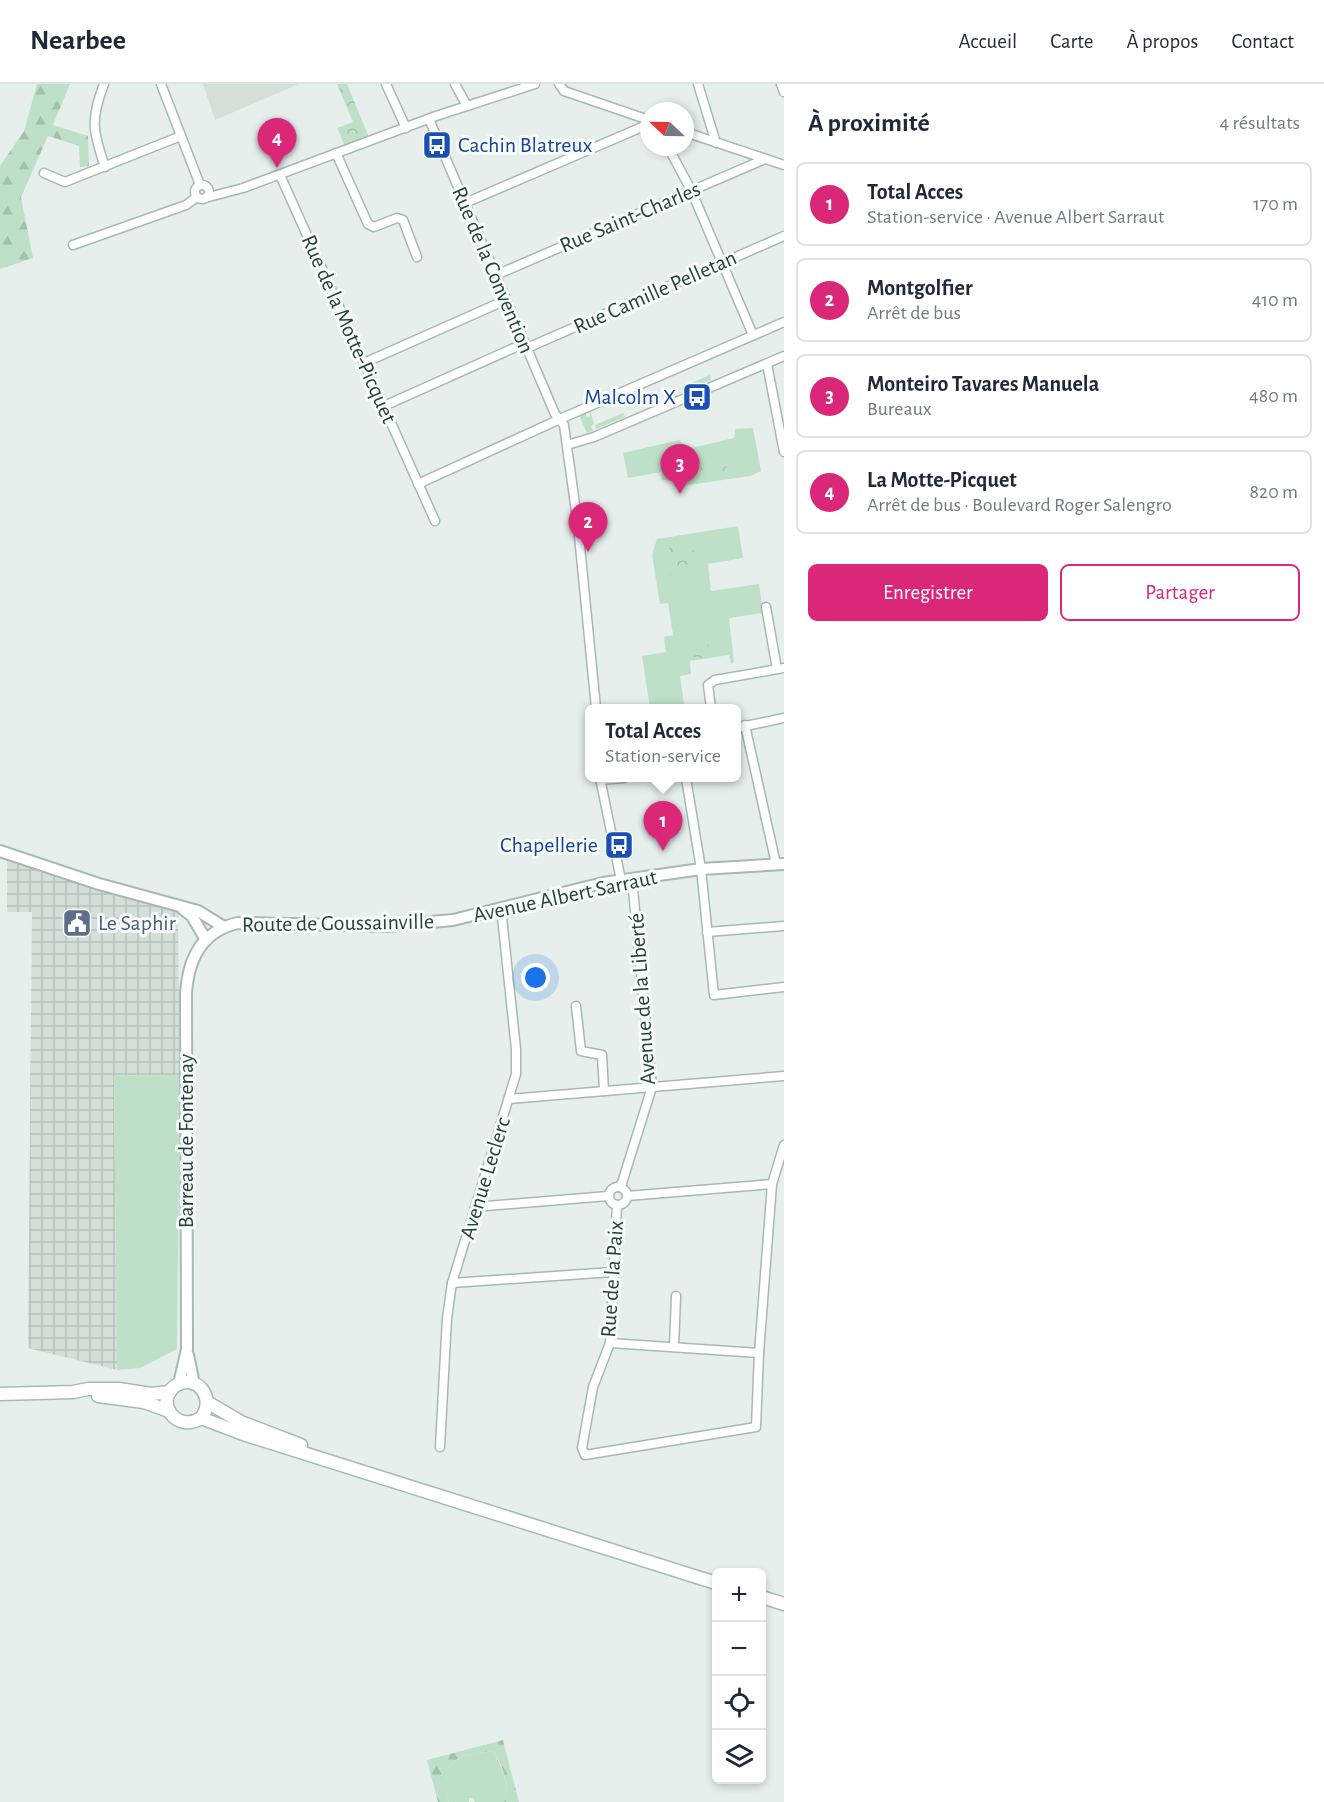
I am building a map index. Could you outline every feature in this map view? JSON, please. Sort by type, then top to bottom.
[{"type":"main road","points":[[0,1394],[73,1392],[144,1402],[169,1411],[180,1422],[191,1422],[201,1418],[206,1410],[207,1402],[204,1391],[194,1384],[152,1394],[118,1389],[88,1389],[73,1392]]},
{"type":"main road","points":[[169,1411],[167,1401],[174,1388]]},
{"type":"main road","points":[[207,1402],[241,1422],[278,1434],[369,1472]]},
{"type":"main road","points":[[201,1418],[243,1434],[712,1581]]},
{"type":"main road","points":[[766,1598],[784,1604]]},
{"type":"street","points":[[104,84],[97,102],[93,132],[105,167]]},
{"type":"street","points":[[161,84],[204,186]]},
{"type":"street","points":[[386,84],[406,128]]},
{"type":"street","points":[[455,84],[467,106]]},
{"type":"street","points":[[73,245],[201,198],[280,175],[429,119],[534,84]]},
{"type":"street","points":[[559,84],[564,91],[640,117]]},
{"type":"street","points":[[698,84],[716,143]]},
{"type":"street","points":[[781,84],[784,92]]},
{"type":"street","name":"Rue de la Convention","points":[[429,119],[555,414],[564,425],[590,632],[596,704]]},
{"type":"street","points":[[465,203],[640,128]]},
{"type":"street","points":[[694,135],[784,165]]},
{"type":"street","points":[[44,173],[65,182],[181,136]]},
{"type":"street","points":[[336,153],[368,224],[374,227],[397,218],[403,220],[417,257]]},
{"type":"street","points":[[673,156],[691,190],[753,335]]},
{"type":"street","name":"Rue Saint-Charles","points":[[496,275],[765,159]]},
{"type":"street","name":"Rue de la Motte-Picquet","points":[[280,175],[435,520]]},
{"type":"street","points":[[201,198],[196,189],[204,186],[223,193]]},
{"type":"street","name":"Rue Camille Pelletan","points":[[384,406],[784,236]]},
{"type":"street","points":[[364,363],[506,300]]},
{"type":"street","points":[[418,483],[784,322]]},
{"type":"street","points":[[567,446],[594,437],[784,356]]},
{"type":"street","points":[[766,364],[784,452]]},
{"type":"street","points":[[710,704],[708,685],[715,680],[781,668],[766,607]]},
{"type":"street","points":[[780,864],[741,726],[784,718]]},
{"type":"street","name":"Avenue de la Liberté","points":[[601,782],[627,880],[652,1087],[622,1183],[618,1187]]},
{"type":"street","points":[[687,782],[701,869],[714,995],[784,987]]},
{"type":"street","name":"Route de Goussainville","points":[[0,851],[99,884],[198,911],[224,927]]},
{"type":"street","name":"Avenue Albert Sarraut","points":[[453,920],[627,880],[701,869],[780,864]]},
{"type":"street","points":[[181,907],[192,916],[206,940]]},
{"type":"street","name":"Avenue Leclerc","points":[[440,1447],[447,1318],[452,1283],[516,1074],[516,1049],[501,908]]},
{"type":"street","name":"Route de Goussainville","points":[[206,940],[224,927],[247,923],[387,926],[453,920]]},
{"type":"street","points":[[706,932],[784,926]]},
{"type":"street","name":"Barreau de Fontenay","points":[[194,1384],[187,1349],[186,994],[191,964],[206,940]]},
{"type":"street","points":[[576,1006],[581,1051],[602,1055],[604,1091]]},
{"type":"street","points":[[509,1099],[784,1076]]},
{"type":"street","points":[[610,1343],[759,1353],[775,1182],[784,1145]]},
{"type":"street","points":[[627,1196],[775,1182]]},
{"type":"street","points":[[618,1187],[625,1191],[627,1196],[623,1204],[617,1206],[608,1196],[610,1190],[618,1187]]},
{"type":"street","points":[[475,1207],[608,1196]]},
{"type":"street","name":"Rue de la Paix","points":[[617,1206],[610,1343],[592,1387],[582,1448],[585,1455],[756,1427],[759,1353]]},
{"type":"street","points":[[452,1283],[613,1272]]},
{"type":"street","points":[[674,1347],[676,1296]]},
{"type":"street","name":"Barreau de Fontenay","points":[[174,1388],[187,1349]]},
{"type":"shaded area","points":[[203,84],[299,84],[215,120]]},
{"type":"shaded area","points":[[7,854],[181,907],[178,917],[180,1075],[114,1076],[117,1370],[28,1348],[32,912],[7,912]]},
{"type":"green space","points":[[37,84],[70,84],[53,125],[88,136],[89,166],[80,167],[79,146],[48,136],[21,197],[33,258],[0,269],[0,166],[24,131]]},
{"type":"green space","points":[[337,84],[347,84],[369,137],[345,146],[337,128],[353,122]]},
{"type":"green space","points":[[710,375],[711,380],[685,391],[683,386],[691,385]]},
{"type":"green space","points":[[634,391],[638,400],[624,406],[620,397]]},
{"type":"green space","points":[[590,410],[594,424],[591,426],[593,431],[587,433],[579,415],[585,412],[587,417],[590,416]]},
{"type":"green space","points":[[623,413],[625,417],[596,429],[595,425]]},
{"type":"green space","points":[[753,428],[761,471],[750,476],[675,487],[673,481],[662,480],[661,472],[628,478],[623,453],[679,440],[687,449],[734,438],[735,429]]},
{"type":"green space","points":[[699,460],[717,464],[726,463],[727,474],[718,475],[701,470]]},
{"type":"green space","points":[[738,526],[743,558],[708,564],[711,591],[759,584],[763,613],[729,618],[734,662],[731,664],[729,655],[690,661],[691,674],[680,676],[684,704],[649,704],[642,656],[666,652],[664,637],[673,635],[668,603],[660,604],[652,555],[657,539]]},
{"type":"green space","points":[[680,544],[692,549],[697,561],[692,573],[680,578],[668,573],[663,561],[668,549]]},
{"type":"green space","points":[[699,639],[706,642],[709,649],[706,656],[699,659],[692,656],[689,649],[692,642]]},
{"type":"green space","points":[[180,1075],[177,1349],[140,1368],[117,1370],[114,1076]]},
{"type":"green space","points":[[503,1740],[519,1802],[504,1802],[506,1789],[504,1775],[493,1751],[468,1755],[454,1761],[447,1774],[446,1794],[449,1802],[438,1802],[427,1760]]},
{"type":"green space","points":[[493,1751],[504,1776],[506,1796],[504,1802],[475,1802],[469,1798],[469,1802],[449,1802],[446,1796],[447,1774],[454,1761],[468,1755]]},
{"type":"place","name":"Cachin Blatreux","points":[[437,145]]},
{"type":"place","name":"La Motte-Picquet","points":[[277,168]]},
{"type":"place","name":"Malcolm X","points":[[697,397]]},
{"type":"place","name":"Monteiro Tavares Manuela","points":[[680,494]]},
{"type":"place","name":"Montgolfier","points":[[588,552]]},
{"type":"place","name":"Chapellerie","points":[[619,845]]},
{"type":"place","name":"Total Acces","points":[[663,851]]},
{"type":"place","name":"Le Saphir","points":[[77,923]]}]
